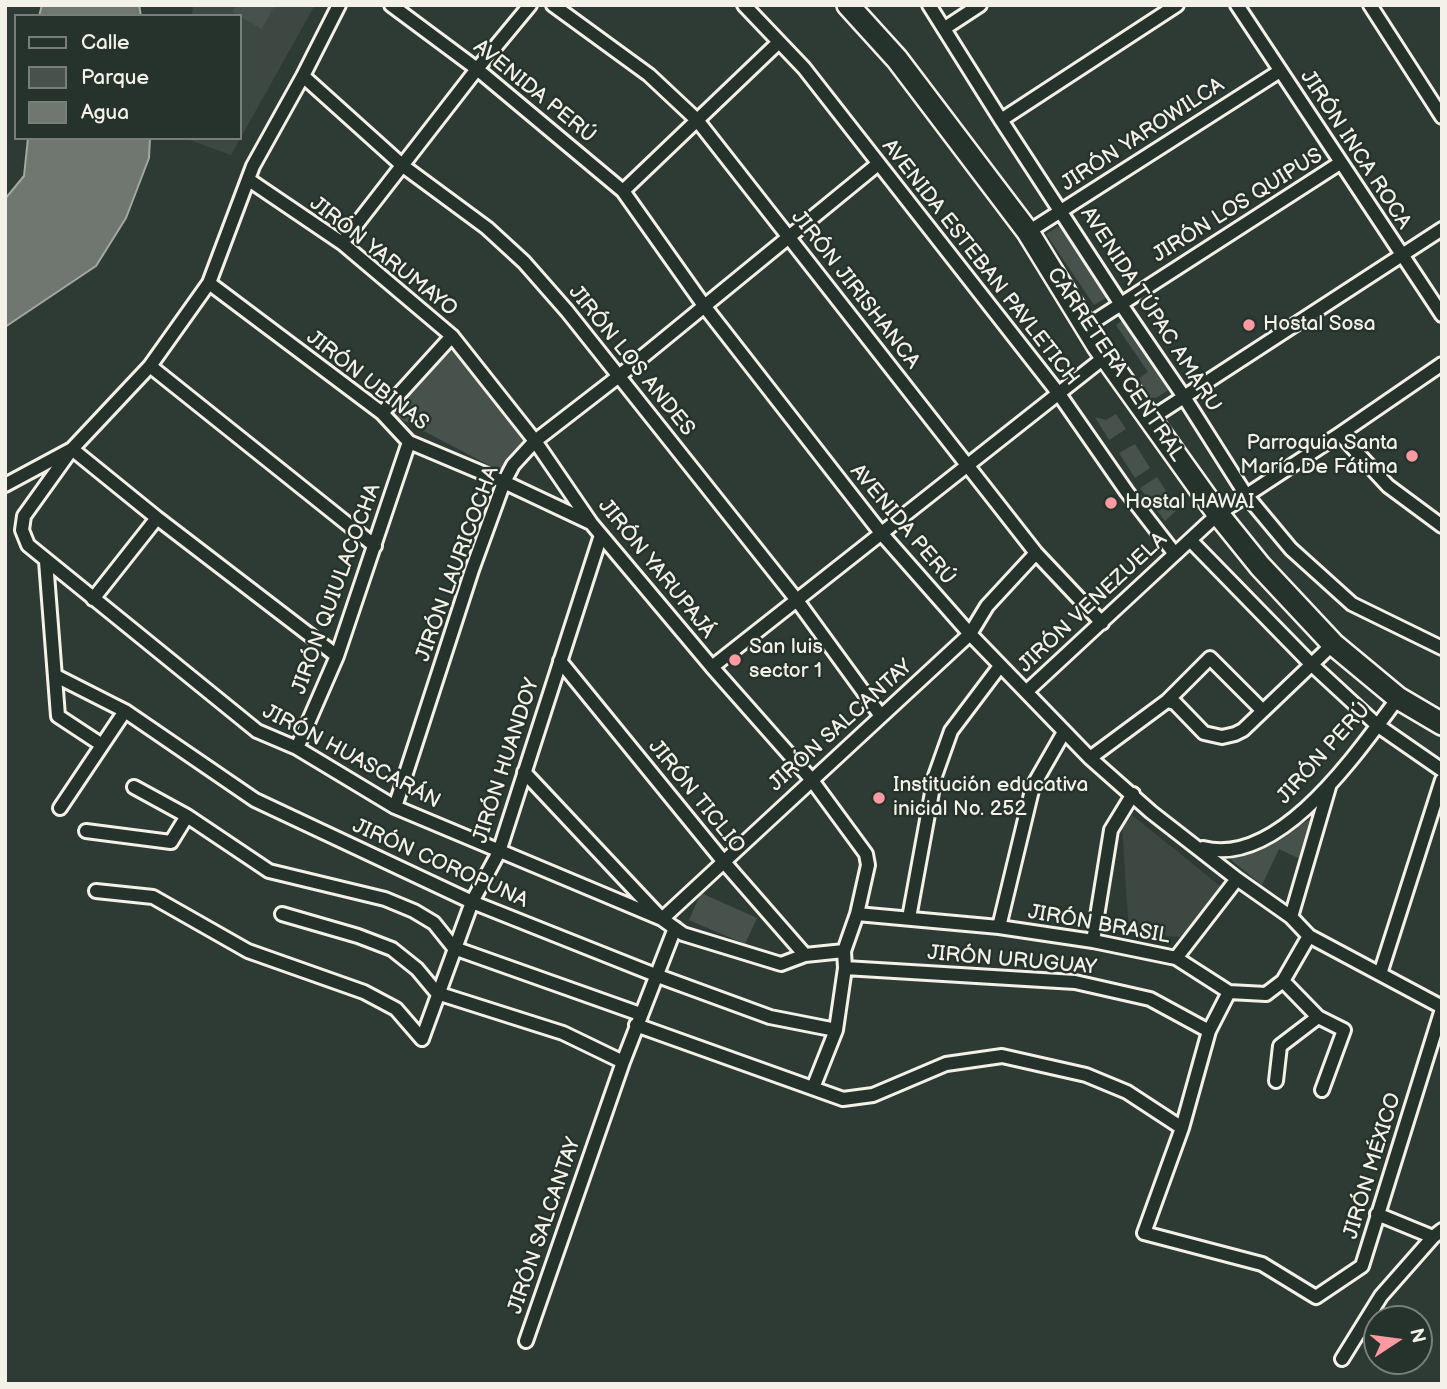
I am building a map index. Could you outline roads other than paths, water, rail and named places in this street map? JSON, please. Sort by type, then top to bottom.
[{"type":"highway","name":"CARRETERA CENTRAL","points":[[848,5],[897,59],[1028,232],[1106,356],[1218,514],[1260,566],[1333,643],[1398,698],[1442,724]]},
{"type":"street","points":[[5,485],[72,449],[150,366],[209,283],[253,166],[339,5]]},
{"type":"street","name":"AVENIDA PERÚ","points":[[391,5],[477,69],[623,191],[705,307],[881,533],[970,634],[1090,758],[1151,812],[1237,879],[1292,917],[1309,936],[1442,1008]]},
{"type":"street","points":[[342,243],[530,5]]},
{"type":"street","name":"JIRÓN JIRISHANCA","points":[[553,5],[649,75],[697,120],[1036,553],[1102,623]]},
{"type":"street","name":"AVENIDA ESTEBAN PAVLETICH","points":[[744,5],[804,68],[1059,394],[1127,492],[1175,554]]},
{"type":"street","name":"AVENIDA TÚPAC AMARU","points":[[929,5],[1246,495],[1291,550],[1353,604],[1442,648]]},
{"type":"street","points":[[945,28],[980,5]]},
{"type":"street","points":[[1001,120],[1177,5]]},
{"type":"street","name":"JIRÓN INCA ROCA","points":[[1237,5],[1442,315]]},
{"type":"street","points":[[1370,5],[1442,117]]},
{"type":"street","points":[[623,191],[779,42]]},
{"type":"street","name":"JIRÓN YAROWILCA","points":[[1028,232],[1280,71]]},
{"type":"street","name":"JIRÓN LOS ANDES","points":[[303,76],[403,166],[487,228],[524,262],[567,311],[796,599],[881,716]]},
{"type":"street","name":"JIRÓN LOS QUIPUS","points":[[1087,326],[1340,163]]},
{"type":"street","name":"JIRÓN LAURICOCHA","points":[[396,807],[472,570],[504,482],[513,466],[535,441],[705,307],[878,164]]},
{"type":"street","name":"JIRÓN YARUMAYO","points":[[249,180],[342,243],[452,336],[535,441]]},
{"type":"street","points":[[1150,419],[1442,229]]},
{"type":"street","name":"JIRÓN UBINAS","points":[[209,283],[382,413],[409,442],[591,523]]},
{"type":"street","points":[[382,413],[452,336]]},
{"type":"street","points":[[712,667],[1106,356]]},
{"type":"street","name":"JIRÓN VENEZUELA","points":[[1026,692],[1218,514],[1340,435],[1442,364]]},
{"type":"street","points":[[150,366],[375,546]]},
{"type":"street","points":[[1340,435],[1388,486],[1442,526]]},
{"type":"street","name":"JIRÓN YARUPAJÁ","points":[[535,441],[591,523],[811,779],[866,854],[868,865],[857,914],[844,951],[845,968],[836,1030],[813,1088]]},
{"type":"street","name":"JIRÓN QUIULACOCHA","points":[[297,748],[337,656],[409,442]]},
{"type":"street","points":[[72,449],[337,656]]},
{"type":"street","name":"JIRÓN HUASCARÁN","points":[[72,449],[24,516],[21,523],[28,545],[257,731],[297,748],[396,807],[662,919],[683,933],[781,964],[806,955],[844,951]]},
{"type":"street","points":[[93,599],[157,518]]},
{"type":"street","name":"JIRÓN HUANDOY","points":[[96,891],[153,897],[248,951],[364,992],[397,1009],[422,1039],[472,902],[499,852],[601,535]]},
{"type":"street","points":[[1190,540],[1311,664],[1377,725],[1442,770]]},
{"type":"street","name":"JIRÓN SALCANTAY","points":[[662,919],[970,634],[987,606],[1036,553]]},
{"type":"street","points":[[46,561],[58,716],[102,744]]},
{"type":"street","points":[[1167,701],[1175,703],[1204,733],[1222,737],[1243,730],[1333,643]]},
{"type":"street","points":[[1090,758],[1167,701],[1210,658],[1263,711]]},
{"type":"street","name":"JIRÓN TICLIO","points":[[560,661],[723,861],[806,955]]},
{"type":"street","points":[[909,918],[935,776],[951,731],[1000,666]]},
{"type":"street","name":"JIRÓN COROPUNA","points":[[56,676],[124,711],[255,800],[472,902],[770,1017],[836,1030]]},
{"type":"street","name":"JIRÓN PERÚ","points":[[1197,846],[1216,851],[1245,846],[1279,831],[1330,783],[1398,698]]},
{"type":"street","points":[[60,808],[124,711]]},
{"type":"street","points":[[999,927],[1033,786],[1064,732]]},
{"type":"street","points":[[524,772],[662,919]]},
{"type":"street","points":[[1380,974],[1442,780]]},
{"type":"street","points":[[1292,917],[1330,783]]},
{"type":"street","points":[[134,787],[187,816],[269,871],[385,899],[414,911],[433,923],[454,948],[843,1099],[873,1096],[946,1064],[1002,1056],[1086,1075],[1128,1092],[1182,1128],[1209,1031],[1229,992]]},
{"type":"street","points":[[1093,940],[1111,830],[1133,794]]},
{"type":"street","points":[[86,831],[171,842],[187,816]]},
{"type":"street","points":[[1176,958],[1237,879]]},
{"type":"street","points":[[282,914],[392,949],[417,969],[438,993],[563,1033],[623,1062]]},
{"type":"street","name":"JIRÓN BRASIL","points":[[857,914],[999,927],[1093,940],[1176,958],[1229,992],[1266,995],[1283,981]]},
{"type":"street","name":"JIRÓN SALCANTAY","points":[[526,1341],[638,1020],[658,976],[675,928]]},
{"type":"street","points":[[1309,936],[1283,981],[1318,1017],[1344,1030],[1322,1090]]},
{"type":"street","name":"JIRÓN URUGUAY","points":[[845,968],[1075,982],[1150,999],[1209,1031]]},
{"type":"street","name":"JIRÓN MÉXICO","points":[[1182,1128],[1144,1233],[1262,1264],[1316,1297],[1362,1266],[1442,1008]]},
{"type":"street","points":[[1276,1081],[1280,1045],[1318,1017]]},
{"type":"street","points":[[1342,1359],[1381,1296],[1437,1234],[1377,1214]]},
{"type":"water","points":[[42,5],[139,5],[141,14],[40,14]]},
{"type":"water","points":[[28,140],[150,140],[149,158],[126,218],[96,266],[5,327],[5,199],[24,176]]},
{"type":"place","name":"Hostal Sosa","points":[[1249,325]]},
{"type":"place","name":"Parroquia Santa María De Fátima","points":[[1412,456]]},
{"type":"place","name":"Hostal HAWAI","points":[[1111,503]]},
{"type":"place","name":"San luis sector 1","points":[[735,660]]},
{"type":"place","name":"Institución educativa inicial No. 252","points":[[879,798]]}]
